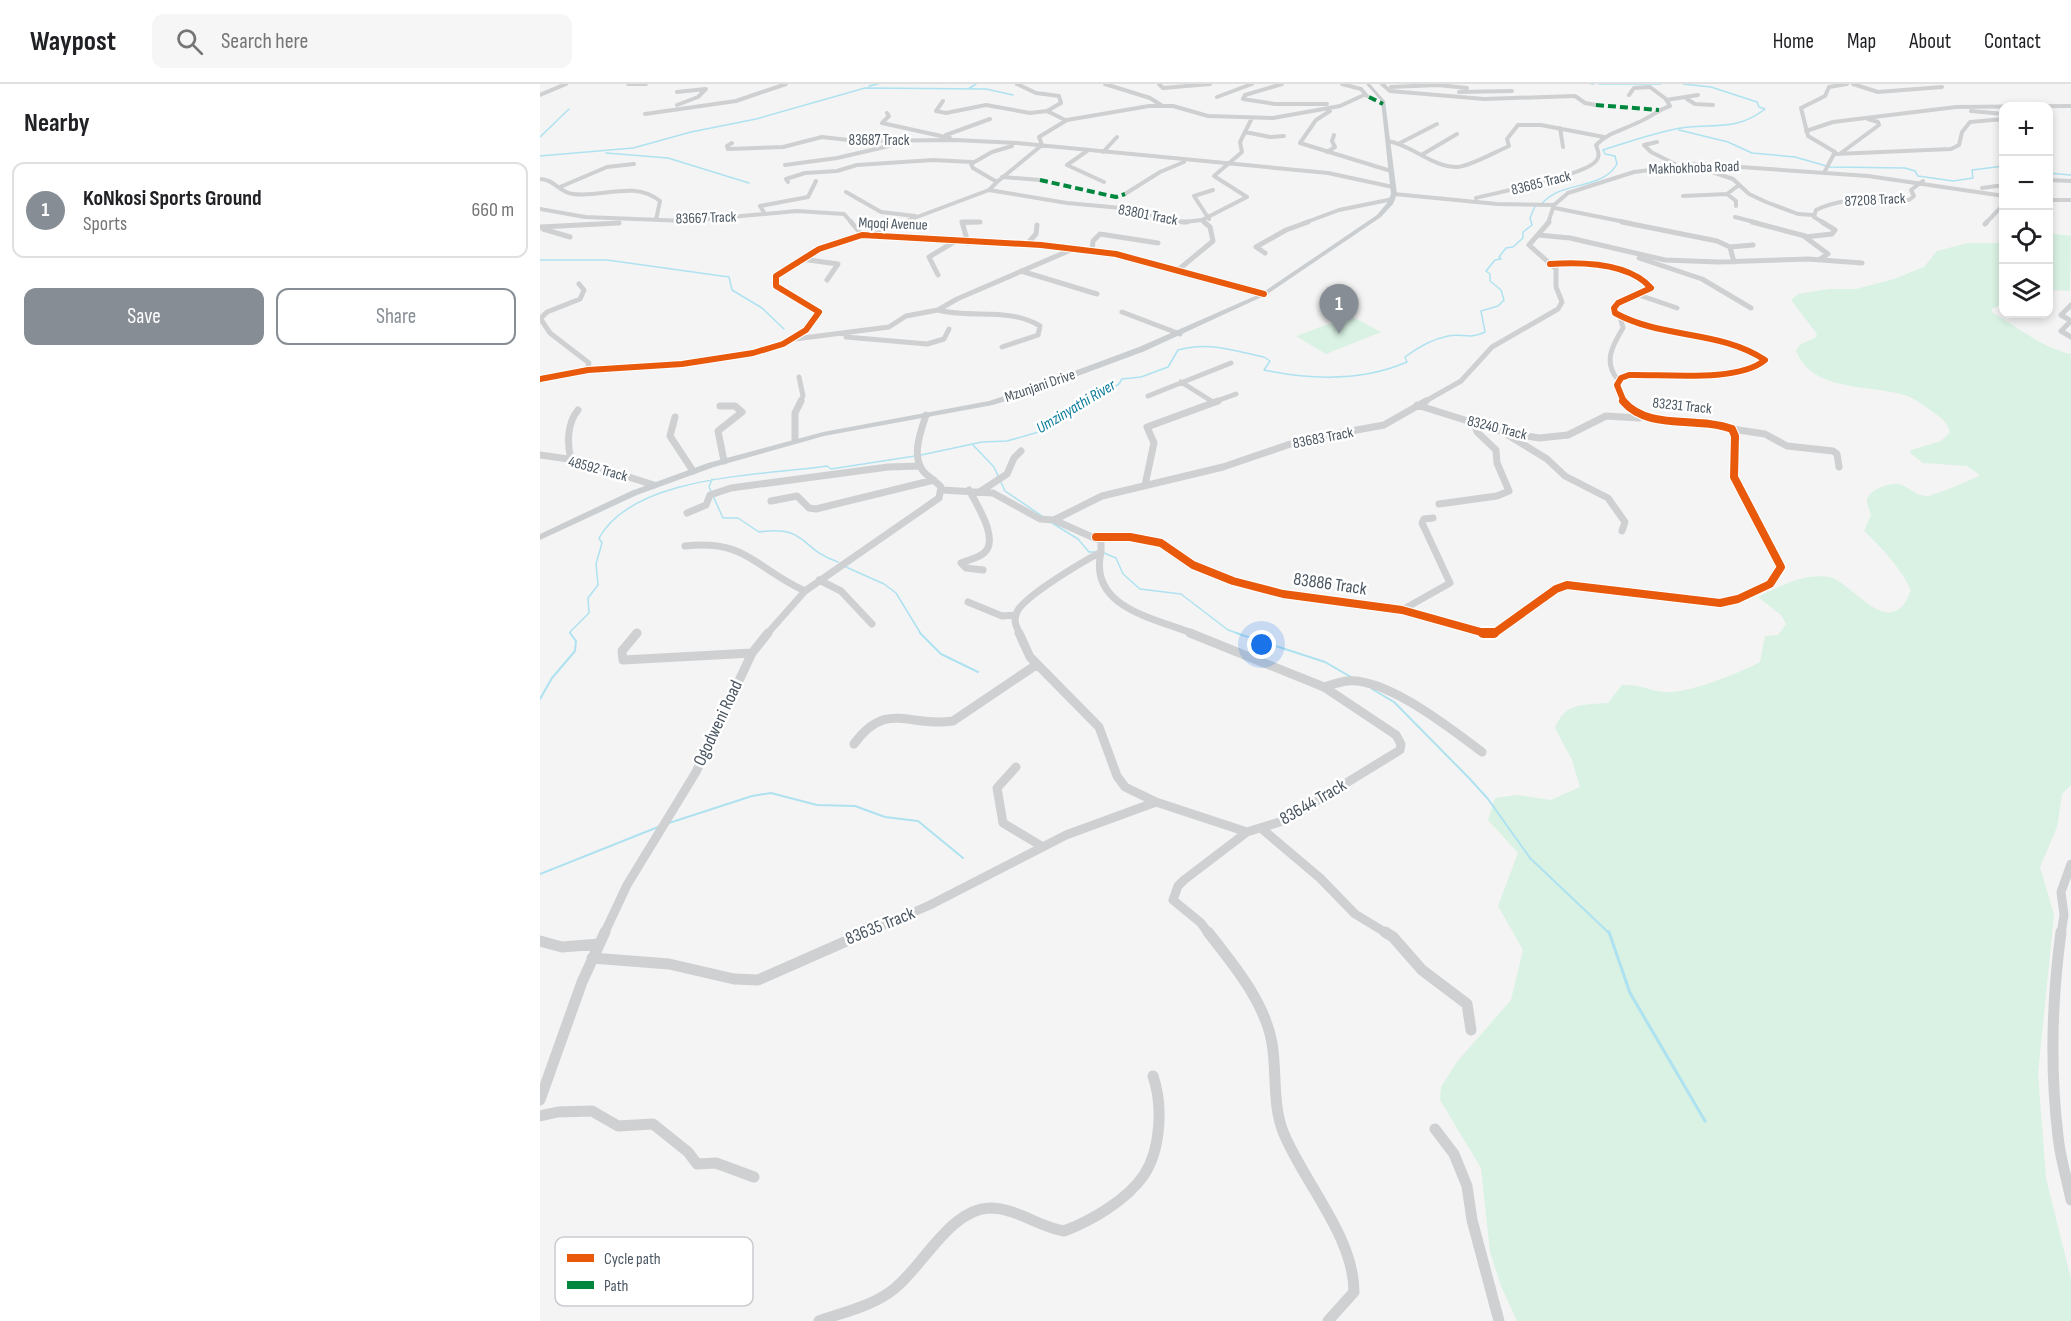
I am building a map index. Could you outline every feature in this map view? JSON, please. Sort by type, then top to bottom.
[{"type":"main road","points":[[1368,84],[1383,99],[1393,193]]},
{"type":"main road","name":"Mzunjani Drive","points":[[540,537],[654,485],[724,461],[795,440],[971,407],[1029,391],[1180,334],[1264,294],[1379,216],[1393,193]]},
{"type":"street","points":[[540,95],[562,88],[566,84]]},
{"type":"street","points":[[628,84],[646,84]]},
{"type":"street","points":[[645,114],[759,94],[786,84]]},
{"type":"street","points":[[943,101],[938,105],[936,111],[948,113],[979,105],[1033,114],[1047,111],[1061,103],[1061,97],[1036,93],[1017,84]]},
{"type":"street","points":[[1105,84],[1155,100],[1161,105]]},
{"type":"street","points":[[1155,100],[1163,93],[1161,86],[1210,84]]},
{"type":"street","points":[[1217,97],[1252,84]]},
{"type":"street","points":[[1282,84],[1242,98],[1247,102],[1333,104],[1366,96],[1361,89],[1342,84]]},
{"type":"street","points":[[1847,84],[1830,86],[1825,96],[1801,106],[1809,138],[1832,149],[1837,154],[1947,149],[1959,145],[1962,132],[1970,123],[1999,120]]},
{"type":"street","points":[[1853,84],[1878,92],[1942,87]]},
{"type":"street","points":[[1384,86],[1438,85],[1471,88]]},
{"type":"street","points":[[1384,86],[1468,93],[1512,91]]},
{"type":"street","points":[[1384,86],[1484,99],[1535,99],[1550,95],[1575,96],[1585,103],[1596,105]]},
{"type":"street","points":[[1388,141],[1400,142],[1442,164],[1462,166],[1510,146],[1507,140],[1517,126],[1560,128],[1604,136],[1642,121],[1654,111],[1668,108],[1670,105],[1649,87],[1634,88],[1629,95]]},
{"type":"street","points":[[657,113],[696,97],[706,89],[677,92]]},
{"type":"street","points":[[1666,100],[1687,99],[1698,95]]},
{"type":"street","points":[[1687,99],[1695,104],[1713,105]]},
{"type":"street","points":[[1349,101],[1316,120],[1300,143],[1391,171]]},
{"type":"street","points":[[866,235],[989,190],[1042,145],[1038,140],[1040,137],[1065,120],[1161,105],[1208,116],[1252,118],[1282,118],[1338,106]]},
{"type":"street","points":[[1922,113],[1968,106],[2071,106]]},
{"type":"street","points":[[1047,111],[1065,120]]},
{"type":"street","points":[[1806,131],[1828,123],[1864,118],[1974,111],[1999,114]]},
{"type":"street","points":[[887,113],[889,116],[881,123],[946,135],[990,119]]},
{"type":"street","points":[[1202,220],[1209,219],[1247,198],[1215,178],[1229,162],[1242,152],[1239,142],[1252,118]]},
{"type":"street","points":[[1826,168],[1837,154],[1879,125],[1878,122],[1864,118]]},
{"type":"street","points":[[1400,142],[1437,124]]},
{"type":"street","points":[[1560,128],[1563,147]]},
{"type":"street","points":[[1245,132],[1270,137],[1284,136]]},
{"type":"street","points":[[1423,154],[1457,134]]},
{"type":"street","points":[[946,135],[952,140]]},
{"type":"street","points":[[1327,152],[1335,147],[1332,141],[1334,135]]},
{"type":"street","name":"83685 Track","points":[[1433,197],[1483,197],[1530,183],[1578,174],[1596,163],[1599,155],[1596,145],[1604,136]]},
{"type":"street","name":"83687 Track","points":[[732,143],[727,146],[728,148],[745,150],[783,147],[822,137],[857,141],[952,140],[1023,143],[1335,174],[1393,193]]},
{"type":"street","points":[[1103,152],[1117,137]]},
{"type":"street","points":[[785,165],[837,158],[920,140]]},
{"type":"street","points":[[1657,142],[1644,145],[1651,152],[1677,165]]},
{"type":"street","points":[[788,182],[786,179],[800,174],[837,171],[857,165],[933,160],[972,162],[998,149],[1023,143]]},
{"type":"street","points":[[1088,150],[1067,165],[1104,182]]},
{"type":"street","points":[[1125,194],[1156,175],[1161,169],[1191,160]]},
{"type":"street","points":[[972,162],[972,167],[997,182]]},
{"type":"street","points":[[560,187],[607,167],[634,164]]},
{"type":"street","name":"Makhokhoba Road","points":[[1555,207],[1558,199],[1570,193],[1613,180],[1629,172],[1677,165],[1826,168],[1923,181],[1999,195]]},
{"type":"street","points":[[1691,165],[1729,177],[1749,194],[1766,202],[1798,214],[1813,215]]},
{"type":"street","points":[[1002,177],[1040,180]]},
{"type":"street","points":[[540,178],[550,179],[565,192],[586,195],[641,189],[660,201],[656,220]]},
{"type":"street","points":[[2053,180],[2071,181]]},
{"type":"street","points":[[765,214],[760,206],[808,197],[816,181]]},
{"type":"street","name":"87208 Track","points":[[1805,236],[1835,232],[1813,215],[1821,207],[1835,202],[1909,200],[1914,196],[1911,190],[1923,181]]},
{"type":"street","points":[[1683,196],[1727,194],[1739,185]]},
{"type":"street","points":[[1952,186],[1981,188],[1999,186]]},
{"type":"street","name":"83801 Track","points":[[989,190],[1067,203],[1132,209],[1156,218],[1184,222],[1202,220],[1210,226],[1213,241],[1178,270]]},
{"type":"street","points":[[1209,219],[1194,196],[1213,190]]},
{"type":"street","points":[[846,192],[881,212],[915,216]]},
{"type":"street","points":[[1265,253],[1256,247],[1286,230],[1344,208],[1393,193],[1546,205],[1709,240],[1730,247],[1753,245]]},
{"type":"street","points":[[1727,194],[1736,201],[1736,206]]},
{"type":"street","points":[[2053,200],[2071,200]]},
{"type":"street","points":[[1538,235],[1550,221],[1555,207]]},
{"type":"street","name":"83667 Track","points":[[540,209],[581,216],[656,220],[707,220],[797,211],[844,214],[866,235]]},
{"type":"street","points":[[1985,224],[1999,209]]},
{"type":"street","points":[[1735,217],[1805,236],[1828,254],[1816,260]]},
{"type":"street","points":[[540,228],[622,223],[637,219]]},
{"type":"street","points":[[968,243],[962,222],[980,222]]},
{"type":"street","points":[[1027,245],[1031,243],[1036,234],[1037,225]]},
{"type":"street","points":[[540,228],[570,237]]},
{"type":"street","points":[[1092,251],[1093,241],[1103,233],[1158,243]]},
{"type":"street","name":"Mqoqi Avenue","points":[[540,378],[587,370],[708,361],[781,345],[793,340],[817,319],[819,312],[776,286],[774,281],[779,273],[800,259],[834,242],[866,235],[1092,251],[1131,257],[1264,294]]},
{"type":"street","points":[[1538,235],[1570,238],[1665,260],[1734,262],[1803,259],[1862,263]]},
{"type":"street","name":"83683 Track","points":[[1054,520],[1092,500],[1223,467],[1302,440],[1378,427],[1465,378],[1492,347],[1558,309],[1562,299],[1556,287],[1557,272],[1529,245],[1538,235]]},
{"type":"street","points":[[938,275],[929,257],[954,242]]},
{"type":"street","points":[[1730,247],[1734,262]]},
{"type":"street","points":[[938,310],[957,299],[1074,249]]},
{"type":"street","points":[[1634,254],[1648,263],[1702,279],[1751,308]]},
{"type":"street","points":[[800,259],[838,264],[827,280]]},
{"type":"street","points":[[1800,267],[1803,259]]},
{"type":"street","points":[[1550,264],[1574,263],[1610,268],[1652,286],[1647,291],[1635,294],[1615,307],[1614,311],[1620,316],[1623,328],[1612,346],[1608,362],[1610,370],[1618,380]]},
{"type":"street","points":[[1021,272],[1097,294]]},
{"type":"street","points":[[579,284],[584,290],[580,299],[547,312],[540,318],[552,335],[569,345],[586,360],[590,366],[587,370]]},
{"type":"street","points":[[1635,294],[1677,308]]},
{"type":"street","points":[[2071,305],[2061,315],[2071,321],[2061,331],[2071,337]]},
{"type":"street","points":[[793,340],[884,328],[906,316],[938,310],[1001,318],[1023,316],[1040,326],[1041,331],[1038,335],[1002,347]]},
{"type":"street","points":[[1122,312],[1180,334]]},
{"type":"street","name":"83231 Track","points":[[1556,589],[1567,585],[1584,585],[1720,603],[1738,599],[1775,579],[1780,571],[1780,563],[1739,490],[1732,473],[1735,436],[1732,429],[1720,425],[1646,418],[1628,409],[1618,388],[1618,380],[1634,375],[1696,375],[1751,368],[1765,362],[1762,357],[1741,348],[1620,316]]},
{"type":"street","points":[[781,345],[859,337],[930,344],[944,339],[949,329]]},
{"type":"street","points":[[1148,396],[1231,363]]},
{"type":"street","points":[[795,440],[795,413],[803,396],[799,377]]},
{"type":"street","points":[[1181,382],[1213,402]]},
{"type":"street","points":[[1145,485],[1154,447],[1153,438],[1147,427],[1236,394]]},
{"type":"street","name":"83240 Track","points":[[1417,405],[1503,432],[1532,437],[1553,437],[1580,430],[1606,416],[1646,418]]},
{"type":"street","points":[[720,406],[735,406],[742,412],[718,431],[724,461]]},
{"type":"street","points":[[571,460],[567,449],[573,416],[578,410]]},
{"type":"street","points":[[926,415],[918,448],[919,464],[942,490],[981,491],[999,496],[1040,519],[1054,520],[1096,537]]},
{"type":"street","points":[[675,417],[670,435],[693,471]]},
{"type":"street","points":[[1439,504],[1457,498],[1500,497],[1509,491],[1497,463],[1496,450],[1477,432],[1474,423]]},
{"type":"street","points":[[1732,429],[1765,434],[1783,445],[1833,451],[1837,454],[1839,467]]},
{"type":"street","points":[[1503,432],[1517,443],[1549,459],[1562,474],[1604,493],[1623,516],[1625,522],[1622,531]]},
{"type":"street","points":[[981,491],[1007,474],[1014,458],[1021,451]]},
{"type":"street","name":"48592 Track","points":[[540,455],[571,460],[654,485]]},
{"type":"street","points":[[687,513],[706,506],[708,496],[731,488],[919,464]]},
{"type":"street","points":[[771,501],[797,496],[809,508],[816,509],[934,480]]},
{"type":"street","name":"Ogodweni Road","points":[[540,1100],[592,958],[631,878],[700,763],[752,653],[788,608],[805,591],[935,503],[942,490]]},
{"type":"street","points":[[969,490],[986,521],[989,545],[984,553],[961,563],[966,568],[983,570]]},
{"type":"street","points":[[1402,610],[1450,583],[1422,523],[1424,519],[1433,518]]},
{"type":"street","name":"83886 Track","points":[[1096,537],[1130,537],[1161,543],[1194,565],[1233,581],[1283,594],[1402,610],[1488,634],[1496,632],[1556,589]]},
{"type":"street","name":"83644 Track","points":[[1015,615],[1016,630],[1036,665],[1094,720],[1122,784],[1156,802],[1247,832],[1262,829],[1286,820],[1330,791],[1390,758],[1401,747],[1396,735],[1324,687],[1115,602],[1100,578],[1098,566],[1102,543],[1096,537]]},
{"type":"street","points":[[686,546],[703,542],[724,544],[756,561],[793,587],[805,591]]},
{"type":"street","points":[[969,602],[1002,616],[1015,615],[1021,606],[1047,586],[1082,561],[1101,552]]},
{"type":"street","points":[[819,580],[841,591],[872,624]]},
{"type":"street","points":[[637,633],[622,651],[623,660],[752,653]]},
{"type":"street","points":[[854,744],[869,727],[883,720],[905,717],[953,721],[1036,665]]},
{"type":"street","points":[[1324,687],[1348,681],[1371,684],[1428,712],[1482,752]]},
{"type":"street","points":[[1016,767],[997,788],[1001,819],[1007,827],[1043,847]]},
{"type":"street","name":"83635 Track","points":[[592,958],[660,963],[695,968],[740,981],[758,980],[930,905],[1077,830],[1156,802]]},
{"type":"street","points":[[1262,829],[1279,846],[1320,878],[1355,914],[1393,937],[1422,970],[1467,1004],[1472,1030]]},
{"type":"street","points":[[1247,832],[1184,880],[1178,886],[1173,900],[1201,923],[1243,977],[1266,1022],[1272,1041],[1278,1113],[1283,1132],[1324,1207],[1354,1272],[1354,1292],[1328,1321]]},
{"type":"street","points":[[2071,864],[2061,892],[2064,915],[2055,977],[2054,1026],[2058,1137],[2071,1200]]},
{"type":"street","points":[[540,941],[562,947],[599,944]]},
{"type":"street","points":[[819,1321],[877,1301],[896,1288],[943,1236],[971,1213],[982,1209],[999,1209],[1064,1231],[1117,1202],[1140,1181],[1149,1164],[1160,1100],[1153,1076]]},
{"type":"street","points":[[540,1116],[558,1112],[592,1111],[618,1126],[651,1124],[688,1152],[697,1164],[716,1163],[754,1177]]},
{"type":"street","points":[[1435,1129],[1454,1154],[1467,1186],[1476,1238],[1499,1321]]},
{"type":"green space","points":[[2053,234],[2071,236],[2070,291],[2053,290]]},
{"type":"green space","points":[[1968,243],[1999,243],[1999,306],[1991,309],[1993,313],[2040,342],[2071,354],[2071,785],[2062,794],[2057,827],[2040,867],[2054,915],[2038,1073],[2046,1178],[2071,1279],[2071,1321],[1517,1321],[1501,1286],[1490,1252],[1481,1168],[1440,1100],[1441,1087],[1456,1063],[1511,1000],[1523,950],[1498,906],[1518,853],[1488,820],[1495,798],[1517,795],[1551,800],[1580,787],[1572,760],[1555,728],[1564,713],[1570,709],[1576,706],[1608,703],[1622,685],[1663,692],[1684,690],[1740,672],[1760,662],[1765,636],[1778,635],[1786,624],[1781,615],[1758,597],[1792,581],[1810,577],[1829,577],[1882,611],[1893,612],[1903,606],[1911,590],[1902,573],[1864,531],[1871,515],[1867,503],[1868,497],[1879,488],[1894,484],[1928,496],[1980,475],[1967,466],[1923,463],[1910,453],[1911,450],[1941,441],[1950,432],[1943,420],[1918,402],[1901,394],[1826,380],[1803,363],[1796,350],[1801,344],[1815,338],[1817,334],[1791,300],[1798,294],[1829,289],[1856,289],[1894,279],[1924,267],[1937,251]]},
{"type":"green space","points":[[1351,316],[1381,332],[1326,354],[1296,336]]},
{"type":"waterway","points":[[869,86],[878,84]]},
{"type":"waterway","points":[[968,89],[976,84]]},
{"type":"waterway","name":"Umzinyathi River","points":[[1599,84],[1661,84]]},
{"type":"waterway","name":"Umzinyathi River","points":[[1541,205],[1558,192],[1591,182],[1610,172],[1617,164],[1615,156],[1605,154],[1603,150],[1671,130],[1742,122],[1765,109],[1759,107],[1757,102],[1711,87],[1683,84]]},
{"type":"waterway","points":[[540,156],[633,148],[691,132],[756,119],[865,88],[968,89]]},
{"type":"waterway","points":[[968,89],[986,89],[1013,95]]},
{"type":"waterway","points":[[540,137],[569,109]]},
{"type":"waterway","points":[[1679,130],[1728,142],[1752,153],[1795,157],[1830,167],[1905,168],[1915,171],[1918,176],[1953,181],[1973,178],[1972,170],[1999,167]]},
{"type":"waterway","points":[[606,153],[668,158],[749,183]]},
{"type":"waterway","points":[[2053,173],[2071,175]]},
{"type":"waterway","name":"Umzinyathi River","points":[[921,455],[982,442],[1007,441],[1042,431],[1119,384],[1122,379],[1141,377],[1168,367],[1178,350],[1189,347],[1221,348],[1264,357],[1270,361],[1264,370],[1300,376],[1336,377],[1372,373],[1407,362],[1405,357],[1425,344],[1442,337],[1470,336],[1485,332],[1481,311],[1498,306],[1504,300],[1501,290],[1490,281],[1490,274],[1486,271],[1495,260],[1501,259],[1499,257],[1506,248],[1513,247],[1523,238],[1523,232],[1532,225],[1530,218],[1535,206]]},
{"type":"waterway","points":[[540,260],[607,260],[729,277],[732,290],[762,308],[784,329]]},
{"type":"waterway","points":[[973,445],[994,467],[1005,491],[1045,518]]},
{"type":"waterway","name":"Umzinyathi River","points":[[712,480],[827,466],[831,469],[915,456]]},
{"type":"waterway","name":"Umzinyathi River","points":[[571,634],[570,632],[589,613],[588,598],[598,585],[596,564],[602,543],[599,538],[617,517],[641,501],[670,490],[712,480]]},
{"type":"waterway","points":[[712,480],[709,487],[723,518],[738,518],[759,532],[775,531],[795,535],[825,557],[838,562]]},
{"type":"waterway","points":[[1052,523],[1078,539],[1089,552],[1095,552]]},
{"type":"waterway","points":[[1104,553],[1116,558],[1123,574],[1140,589],[1181,594],[1228,630],[1240,634]]},
{"type":"waterway","points":[[846,567],[884,584],[896,593],[921,634]]},
{"type":"waterway","name":"Umzinyathi River","points":[[540,699],[552,678],[575,651],[576,641],[570,633]]},
{"type":"waterway","points":[[1236,633],[1325,662],[1351,677]]},
{"type":"waterway","points":[[921,634],[941,654],[978,672]]},
{"type":"waterway","points":[[1372,689],[1394,702],[1469,778],[1488,799],[1530,858],[1610,934]]},
{"type":"waterway","points":[[669,823],[752,796],[771,793],[817,805],[855,806],[885,817],[918,821],[963,858]]},
{"type":"waterway","points":[[540,874],[658,827]]},
{"type":"waterway","points":[[1610,934],[1630,993],[1705,1121]]},
{"type":"marked path","points":[[1369,97],[1383,104]]},
{"type":"marked path","points":[[1596,105],[1659,110]]},
{"type":"marked path","points":[[1040,180],[1080,187],[1116,197],[1125,194]]},
{"type":"cycle path","points":[[540,379],[595,369],[718,360],[783,344],[806,330],[819,312],[776,286],[774,281],[776,276],[819,249],[862,235],[1041,245],[1116,254],[1264,294]]},
{"type":"cycle path","points":[[1096,537],[1130,537],[1161,543],[1193,565],[1233,581],[1283,594],[1402,610],[1488,634],[1496,632],[1556,589],[1567,585],[1584,585],[1720,603],[1738,599],[1770,584],[1781,567],[1734,477],[1735,436],[1732,429],[1701,421],[1648,418],[1634,412],[1623,402],[1617,385],[1621,378],[1629,375],[1724,373],[1758,366],[1765,360],[1752,351],[1735,345],[1649,328],[1615,313],[1614,308],[1618,303],[1651,288],[1645,281],[1634,275],[1605,267],[1550,264]]},
{"type":"place","name":"KoNkosi Sports Ground","points":[[1339,334]]}]
